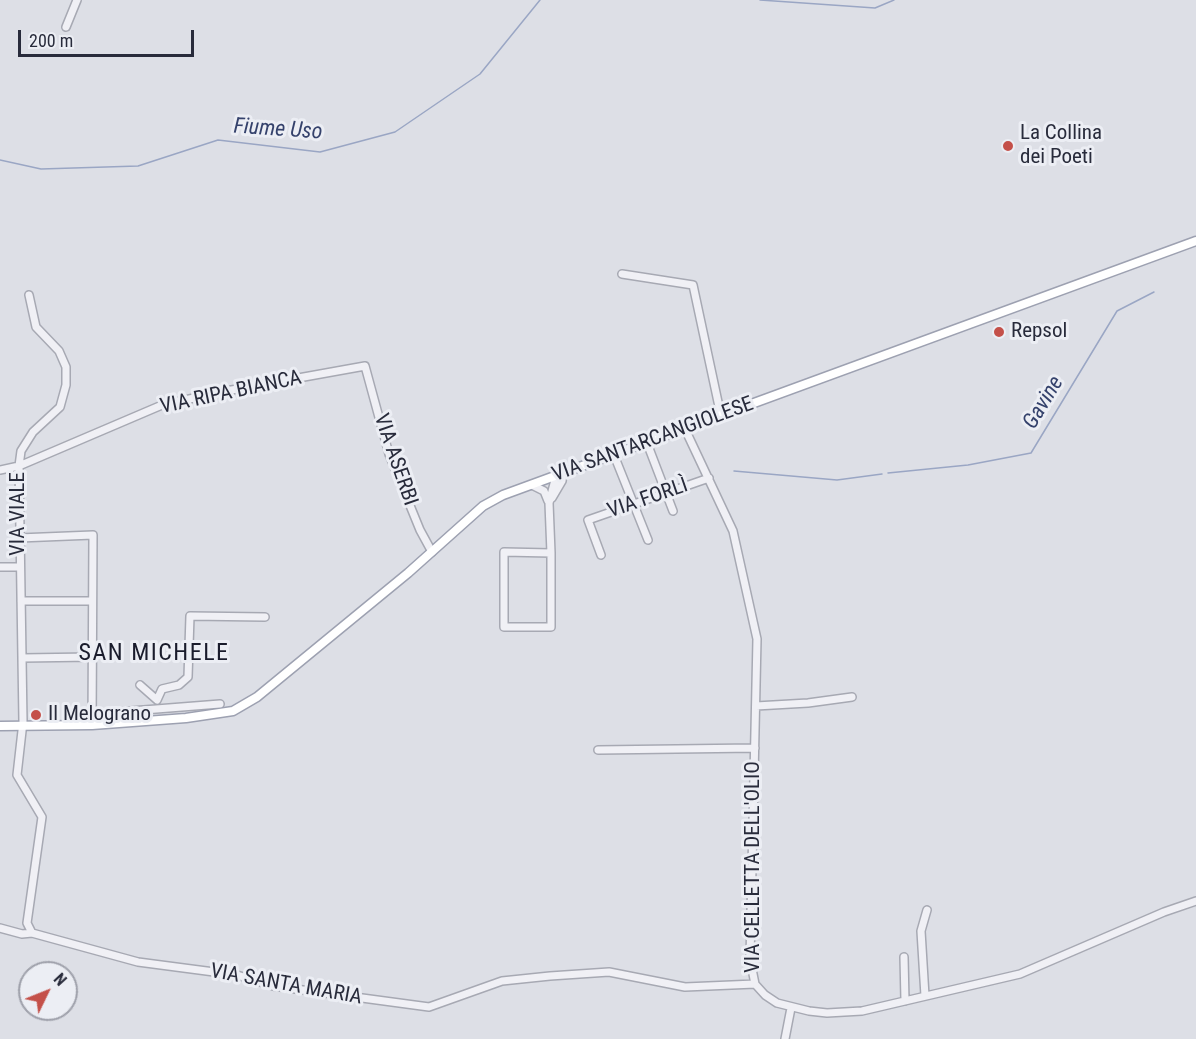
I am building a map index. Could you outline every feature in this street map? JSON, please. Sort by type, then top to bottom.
[{"type":"main road","name":"VIA SANTARCANGIOLESE","points":[[0,726],[92,725],[161,720],[215,715],[241,707],[432,552],[483,506],[529,485],[1196,241]]},
{"type":"street","points":[[66,27],[77,0]]},
{"type":"street","points":[[622,274],[693,285],[721,416]]},
{"type":"street","name":"VIA VIALE","points":[[23,726],[19,466],[21,451],[33,432],[60,407],[66,386],[66,367],[59,351],[36,327],[31,316],[29,295]]},
{"type":"street","name":"VIA RIPA BIANCA","points":[[0,470],[19,466],[162,405],[365,366]]},
{"type":"street","name":"VIA ASERBI","points":[[365,366],[389,454],[420,530],[432,552]]},
{"type":"street","name":"VIA CELLETTA DELL'OLIO","points":[[685,429],[733,531],[757,639],[750,959],[755,984],[771,999],[791,1008],[845,1013],[905,1001],[1020,974],[1164,912],[1196,901]]},
{"type":"street","points":[[647,443],[673,511]]},
{"type":"street","points":[[614,455],[648,540]]},
{"type":"street","points":[[549,503],[560,475]]},
{"type":"street","name":"VIA FORLÌ","points":[[601,555],[588,520],[709,478]]},
{"type":"street","points":[[529,485],[544,491],[549,503],[551,553],[550,627],[504,627],[504,552],[551,553]]},
{"type":"street","points":[[19,538],[93,535],[92,725]]},
{"type":"street","points":[[0,567],[19,567]]},
{"type":"street","points":[[21,601],[92,601]]},
{"type":"street","points":[[157,700],[162,690],[180,685],[188,677],[190,616],[265,617]]},
{"type":"street","points":[[22,657],[92,657]]},
{"type":"street","points":[[140,685],[157,700],[161,720]]},
{"type":"street","points":[[756,706],[808,703],[852,697]]},
{"type":"street","points":[[118,712],[220,704]]},
{"type":"street","points":[[23,726],[17,775],[42,817],[27,922],[32,933]]},
{"type":"street","name":"VIA CELLETTA DELL'OLIO","points":[[598,750],[755,748]]},
{"type":"street","points":[[925,996],[921,931],[927,910]]},
{"type":"street","points":[[12,930],[27,922]]},
{"type":"street","name":"VIA SANTA MARIA","points":[[0,928],[22,934],[32,933],[138,962],[237,975],[273,986],[429,1006],[502,981],[609,972],[685,987],[755,984]]},
{"type":"street","points":[[904,957],[905,1001]]},
{"type":"street","points":[[785,1039],[791,1008]]},
{"type":"waterway","name":"Fiume Uso","points":[[0,160],[41,169],[138,166],[218,140],[320,152],[395,132],[480,74],[540,0]]},
{"type":"waterway","name":"Fiume Uso","points":[[760,0],[875,8],[894,0]]},
{"type":"waterway","name":"Gavine","points":[[888,473],[968,465],[1031,453],[1117,311],[1154,292]]},
{"type":"waterway","name":"Gavine","points":[[734,471],[837,480],[882,474]]},
{"type":"place","name":"La Collina dei Poeti","points":[[1008,146]]},
{"type":"place","name":"Repsol","points":[[999,332]]},
{"type":"place","name":"Il Melograno","points":[[36,715]]},
{"type":"district","name":"SAN MICHELE","points":[[154,654]]}]
